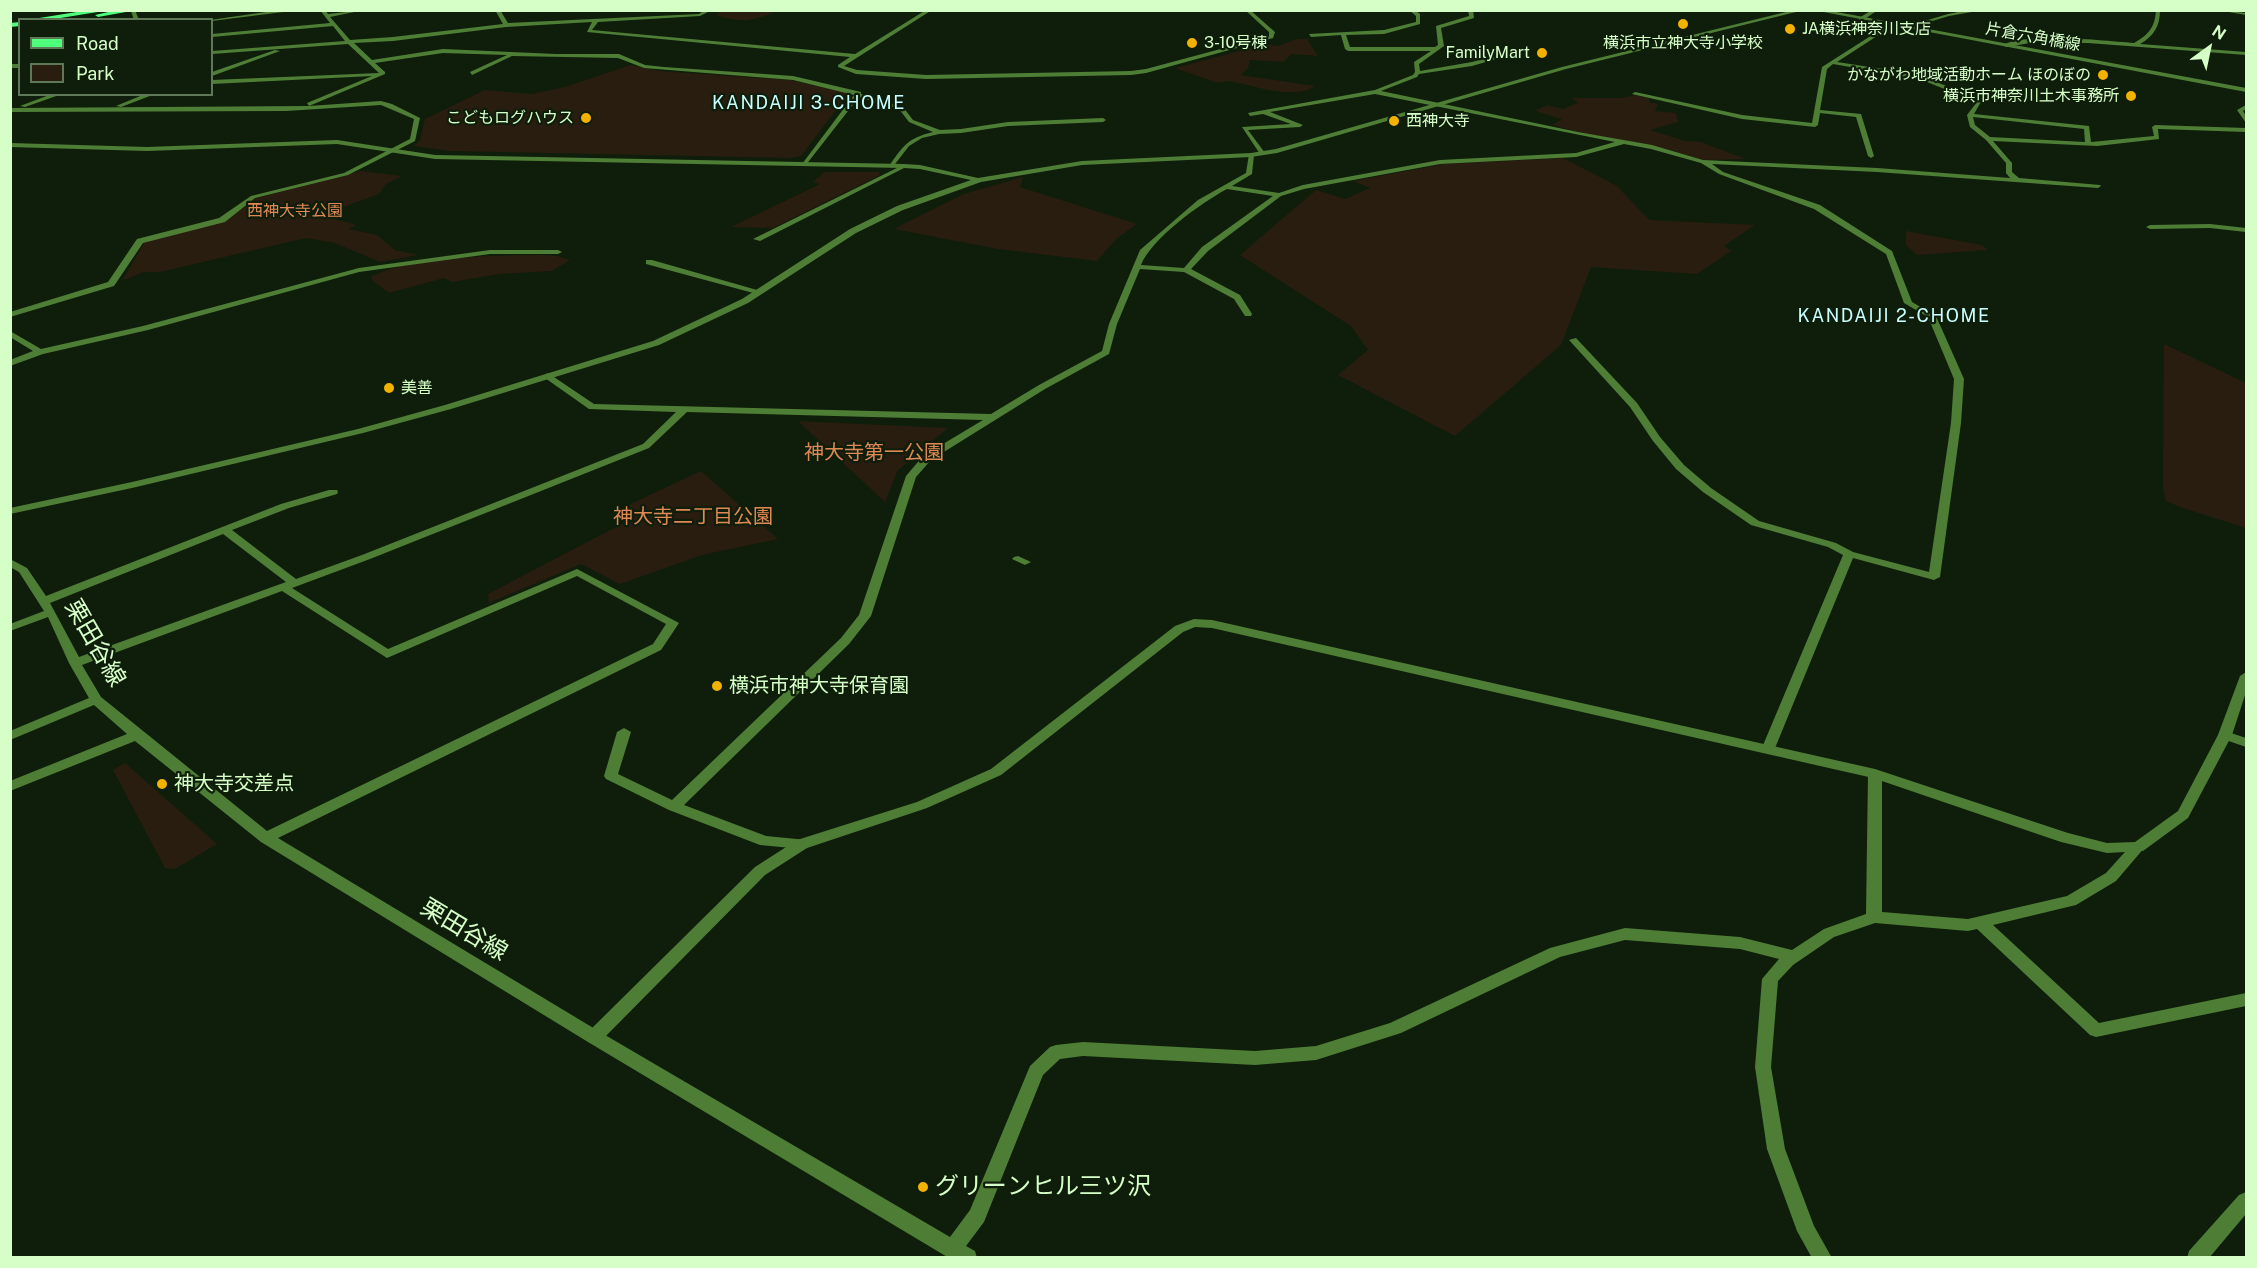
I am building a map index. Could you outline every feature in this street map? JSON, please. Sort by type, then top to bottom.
[{"type":"main road","points":[[45,18],[107,10]]},
{"type":"main road","points":[[75,18],[134,11]]},
{"type":"street","points":[[213,20],[297,10]]},
{"type":"street","points":[[322,10],[349,42],[384,74]]},
{"type":"street","points":[[326,16],[362,10]]},
{"type":"street","points":[[497,10],[506,25]]},
{"type":"street","points":[[213,52],[393,39],[506,25],[700,15],[710,10]]},
{"type":"street","points":[[930,10],[840,66],[856,72],[926,76],[1146,71],[1271,37],[1272,33],[1247,10]]},
{"type":"street","points":[[1411,10],[1418,15],[1418,23]]},
{"type":"street","points":[[1311,35],[1384,32],[1418,23],[1437,28],[1472,17],[1470,10]]},
{"type":"street","points":[[10,511],[275,452],[448,407],[656,343],[710,319],[760,292],[853,231],[900,208],[979,180],[1012,172],[1082,163],[1256,154],[1300,145],[1564,68],[1802,10]]},
{"type":"street","name":"片倉六角橋線","points":[[1815,10],[2247,90]]},
{"type":"street","points":[[1861,19],[1876,10]]},
{"type":"street","points":[[1946,10],[1961,12]]},
{"type":"street","points":[[1635,94],[1742,117],[1815,124],[1824,68],[1893,24],[1929,21],[1961,12],[1982,10]]},
{"type":"street","points":[[2136,44],[2151,36],[2158,19],[2158,10]]},
{"type":"street","points":[[2223,10],[2247,14]]},
{"type":"street","points":[[2242,10],[2247,14]]},
{"type":"street","points":[[597,19],[589,31],[855,56]]},
{"type":"street","points":[[213,34],[334,24]]},
{"type":"street","points":[[1417,73],[1416,63],[1441,46],[1437,28]]},
{"type":"street","points":[[1343,35],[1348,49],[1436,49]]},
{"type":"street","points":[[2006,45],[2020,40],[2136,44],[2247,54]]},
{"type":"street","points":[[213,74],[293,46]]},
{"type":"street","points":[[2201,49],[2247,61]]},
{"type":"street","points":[[369,62],[443,51],[514,55],[619,56],[644,66],[794,78],[859,93],[901,108],[911,121],[939,132]]},
{"type":"street","points":[[472,73],[514,55]]},
{"type":"street","points":[[1250,114],[1375,92],[1417,73],[1472,64],[1507,55]]},
{"type":"street","points":[[1834,63],[1929,81],[1980,101],[1970,115],[1972,126],[1988,139],[2009,163],[2009,173],[2017,180]]},
{"type":"street","points":[[213,82],[384,74]]},
{"type":"street","points":[[299,108],[384,74]]},
{"type":"street","points":[[1375,92],[1652,147],[1703,162],[2098,186]]},
{"type":"street","points":[[805,164],[859,93]]},
{"type":"street","points":[[11,110],[53,96]]},
{"type":"street","points":[[108,110],[146,96]]},
{"type":"street","points":[[10,315],[18,315],[111,285],[140,241],[222,220],[253,197],[346,174],[413,140],[417,118],[390,105],[362,104],[299,108],[11,110]]},
{"type":"street","points":[[2247,107],[2240,110],[2247,121]]},
{"type":"street","points":[[674,807],[845,641],[865,616],[911,476],[927,458],[1106,352],[1113,324],[1143,252],[1200,201],[1249,174],[1256,154],[1244,128],[1300,125],[1263,111]]},
{"type":"street","points":[[1818,111],[1859,115],[1871,156]]},
{"type":"street","points":[[1970,115],[2087,127],[2088,144]]},
{"type":"street","points":[[892,166],[907,144],[920,137],[939,132],[1008,124],[1103,120]]},
{"type":"street","points":[[1988,139],[2088,144],[2157,138],[2155,127],[2247,130]]},
{"type":"street","points":[[10,145],[147,149],[328,142],[435,157],[904,166],[920,167],[979,180]]},
{"type":"street","points":[[1186,270],[1205,249],[1279,195],[1303,187],[1440,162],[1576,155],[1624,142]]},
{"type":"street","points":[[1573,340],[1634,405],[1656,439],[1680,467],[1707,490],[1755,523],[1832,545],[1849,554],[1934,577],[1956,423],[1959,379],[1932,316],[1908,303],[1889,253],[1817,207],[1721,173],[1703,162]]},
{"type":"street","points":[[757,239],[904,166]]},
{"type":"street","points":[[1226,187],[1279,195]]},
{"type":"street","points":[[2150,227],[2210,226],[2247,230]]},
{"type":"street","points":[[10,363],[40,352],[145,328],[359,270],[490,252],[558,252]]},
{"type":"street","points":[[649,262],[760,292]]},
{"type":"street","points":[[1137,267],[1186,270],[1237,297],[1248,314]]},
{"type":"street","points":[[10,333],[40,352]]},
{"type":"street","points":[[548,376],[592,407],[994,417]]},
{"type":"street","points":[[75,663],[288,585],[646,446],[685,410]]},
{"type":"street","points":[[10,628],[47,607],[225,530],[285,506],[333,492]]},
{"type":"street","points":[[225,530],[288,585],[387,654],[577,572],[673,623],[657,647],[266,838]]},
{"type":"street","points":[[1768,750],[1849,554]]},
{"type":"street","name":"栗田谷線","points":[[10,562],[23,570],[47,607],[96,700],[266,838],[594,1037],[960,1253]]},
{"type":"street","points":[[594,1037],[760,871],[802,844],[922,805],[996,772],[1179,628],[1194,622],[1223,626],[1875,774],[2066,838],[2107,848],[2138,847]]},
{"type":"street","points":[[1823,1257],[1806,1232],[1776,1149],[1763,1067],[1770,979],[1787,961],[1829,933],[1874,917],[1968,925],[1981,923],[2071,901],[2111,877],[2138,847],[2183,814],[2225,735],[2247,676]]},
{"type":"street","points":[[10,735],[96,700]]},
{"type":"street","points":[[624,732],[611,776],[674,807],[765,841],[802,844]]},
{"type":"street","points":[[10,786],[137,735]]},
{"type":"street","points":[[2225,735],[2247,743]]},
{"type":"street","points":[[1874,917],[1875,774]]},
{"type":"street","points":[[1981,923],[2096,1030],[2247,1000]]},
{"type":"street","points":[[960,1253],[1036,1071],[1056,1052],[1083,1050],[1255,1058],[1316,1053],[1395,1028],[1556,952],[1625,934],[1740,943],[1795,957]]},
{"type":"street","points":[[2196,1257],[2247,1201]]},
{"type":"green space","points":[[720,11],[776,11],[754,19],[733,20],[717,15]]},
{"type":"green space","points":[[1296,39],[1307,39],[1318,56],[1292,54],[1283,62],[1250,60],[1248,68],[1241,75],[1315,86],[1306,90],[1284,92],[1228,81],[1218,83],[1175,68],[1266,44],[1278,46]]},
{"type":"green space","points":[[631,65],[659,71],[790,80],[849,93],[801,156],[790,158],[450,151],[414,146],[420,140],[425,119],[485,90],[531,94],[565,87]]},
{"type":"green space","points":[[1635,95],[1649,98],[1649,102],[1658,104],[1655,111],[1676,113],[1678,122],[1650,130],[1685,141],[1701,142],[1746,159],[1704,160],[1656,146],[1582,133],[1552,125],[1562,119],[1535,111],[1547,105],[1563,109],[1578,103],[1572,98],[1622,98]]},
{"type":"green space","points":[[1563,158],[1617,186],[1649,220],[1755,225],[1724,246],[1731,251],[1697,274],[1591,267],[1561,345],[1455,436],[1338,375],[1368,350],[1351,326],[1240,255],[1316,190],[1345,199],[1370,188],[1353,181],[1444,164]]},
{"type":"green space","name":"西神大寺公園","points":[[361,171],[402,176],[386,184],[379,194],[321,215],[357,225],[348,229],[377,235],[395,250],[419,255],[380,262],[335,243],[306,238],[160,272],[143,272],[122,281],[145,241],[224,220],[256,198]]},
{"type":"green space","points":[[824,172],[879,172],[880,175],[773,228],[731,227],[820,184],[813,182]]},
{"type":"green space","points":[[1023,177],[1020,187],[1137,224],[1116,239],[1097,261],[998,249],[894,229],[964,194]]},
{"type":"green space","points":[[1906,231],[1982,245],[1988,250],[1917,255],[1906,245]]},
{"type":"green space","points":[[543,255],[570,260],[552,271],[499,274],[452,282],[444,278],[389,293],[372,280],[372,276],[390,269],[433,260]]},
{"type":"green space","points":[[2164,344],[2246,383],[2246,528],[2166,501],[2163,488]]},
{"type":"green space","name":"神大寺第一公園","points":[[798,421],[948,428],[898,470],[885,502]]},
{"type":"green space","name":"神大寺二丁目公園","points":[[701,471],[778,539],[702,555],[620,584],[581,564],[489,603],[488,594],[635,517],[620,509]]},
{"type":"green space","points":[[125,763],[217,844],[175,869],[165,868],[113,770]]},
{"type":"place","name":"横浜市立神大寺小学校","points":[[1683,24]]},
{"type":"place","name":"JA横浜神奈川支店","points":[[1790,29]]},
{"type":"place","name":"3-10号棟","points":[[1192,43]]},
{"type":"place","name":"FamilyMart","points":[[1542,53]]},
{"type":"place","name":"かながわ地域活動ホーム ほのぼの","points":[[2103,75]]},
{"type":"place","name":"横浜市神奈川土木事務所","points":[[2131,96]]},
{"type":"place","name":"こどもログハウス","points":[[586,118]]},
{"type":"place","name":"西神大寺","points":[[1394,121]]},
{"type":"place","name":"美善","points":[[389,388]]},
{"type":"place","name":"横浜市神大寺保育園","points":[[717,686]]},
{"type":"place","name":"神大寺交差点","points":[[162,784]]},
{"type":"place","name":"グリーンヒル三ツ沢","points":[[923,1187]]},
{"type":"district","name":"KANDAIJI 3-CHOME","points":[[809,103]]},
{"type":"district","name":"KANDAIJI 2-CHOME","points":[[1894,316]]}]
